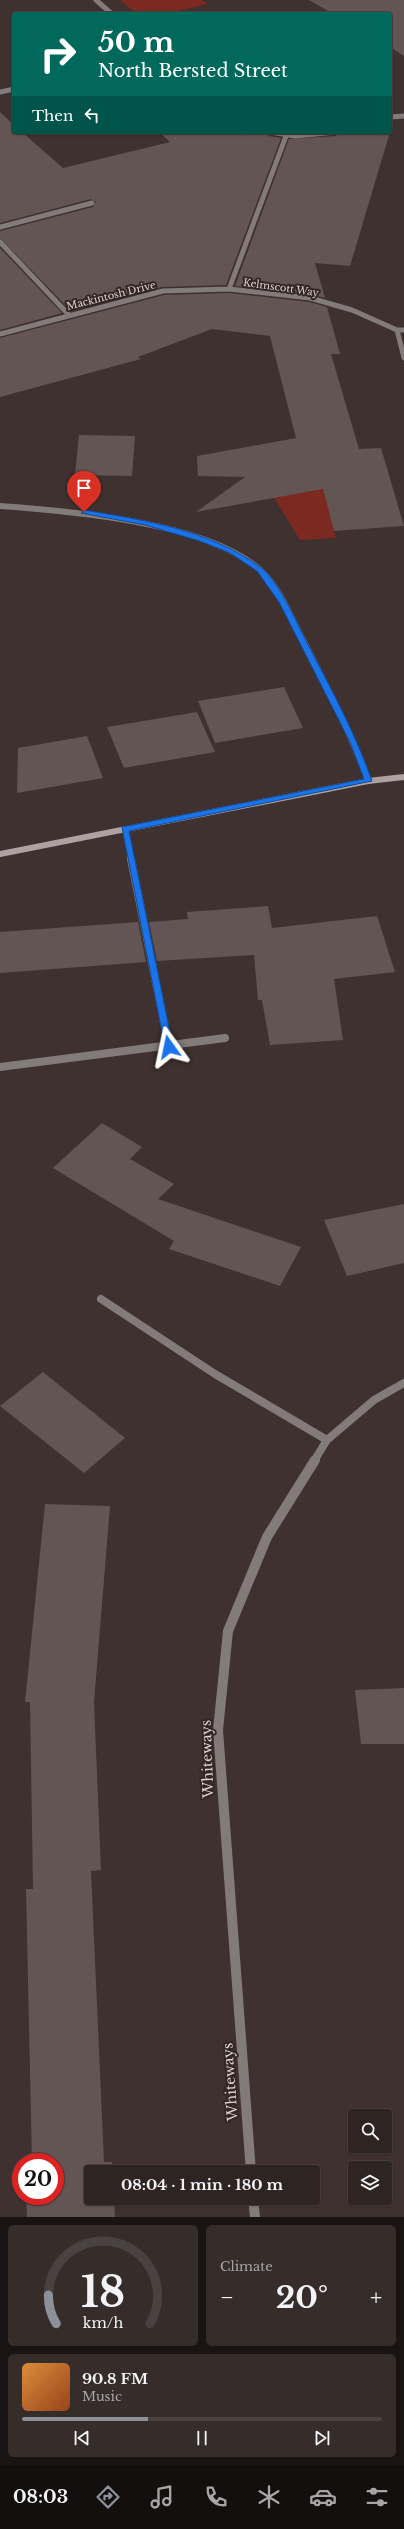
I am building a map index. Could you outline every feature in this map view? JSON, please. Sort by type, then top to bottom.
[{"type":"street","points":[[96,0],[110,12]]},
{"type":"street","points":[[0,92],[12,89]]},
{"type":"street","points":[[392,117],[404,116]]},
{"type":"street","points":[[278,134],[286,136],[309,137],[325,134]]},
{"type":"street","points":[[229,289],[286,136]]},
{"type":"street","points":[[0,227],[92,203]]},
{"type":"street","points":[[0,242],[69,315]]},
{"type":"street","name":"Mackintosh Drive","points":[[0,334],[163,291],[229,289]]},
{"type":"street","name":"Kelmscott Way","points":[[229,289],[310,298],[352,310],[397,330],[404,330]]},
{"type":"street","points":[[397,330],[404,358]]},
{"type":"street","points":[[0,506],[84,512],[146,523],[203,540],[233,552],[260,570],[283,602],[354,742],[368,781]]},
{"type":"street","points":[[0,854],[368,781],[404,777]]},
{"type":"street","points":[[125,829],[169,1047]]},
{"type":"street","points":[[0,1067],[169,1047],[225,1038]]},
{"type":"street","points":[[101,1299],[215,1374],[327,1440]]},
{"type":"street","name":"Whiteways","points":[[250,2165],[218,1730],[228,1631],[266,1537],[327,1440],[374,1400],[404,1383]]},
{"type":"street","points":[[254,2205],[255,2217]]},
{"type":"shaded area","points":[[120,0],[202,0],[208,4],[173,12],[135,12]]},
{"type":"shaded area","points":[[264,481],[322,484],[336,538],[300,540]]},
{"type":"building","points":[[309,0],[404,0],[404,56],[392,48],[392,12],[330,12]]},
{"type":"building","points":[[0,112],[12,123],[12,134],[24,134],[63,168],[170,142],[161,134],[244,134],[246,136],[246,134],[268,134],[269,136],[281,138],[226,285],[162,287],[71,311],[0,238],[0,231],[93,207],[96,202],[91,199],[0,223]]},
{"type":"building","points":[[338,134],[389,134],[350,266],[315,263],[325,298],[310,294],[235,286],[289,139],[336,136]]},
{"type":"building","points":[[0,248],[62,313],[0,330]]},
{"type":"building","points":[[229,293],[309,302],[327,307],[340,354],[331,354],[359,449],[381,448],[404,526],[334,531],[323,489],[196,512],[245,477],[198,476],[197,456],[296,438],[270,336],[212,329],[138,357],[141,359],[0,397],[0,338],[164,295]]},
{"type":"building","points":[[79,435],[135,436],[132,476],[75,475]]},
{"type":"building","points":[[284,687],[303,728],[215,743],[198,701]]},
{"type":"building","points":[[197,712],[215,752],[124,768],[107,727]]},
{"type":"building","points":[[87,736],[103,778],[17,793],[18,748]]},
{"type":"building","points":[[268,906],[272,928],[377,916],[395,972],[334,979],[343,1040],[270,1045],[262,1000],[258,1000],[254,955],[157,961],[149,922],[188,919],[187,912]]},
{"type":"building","points":[[138,922],[146,962],[0,973],[0,932]]},
{"type":"building","points":[[102,1123],[142,1147],[130,1159],[174,1184],[158,1199],[301,1247],[280,1286],[169,1249],[174,1241],[53,1168]]},
{"type":"building","points":[[404,1204],[404,1263],[347,1276],[324,1220]]},
{"type":"building","points":[[43,1372],[125,1438],[84,1473],[0,1406]]},
{"type":"building","points":[[45,1504],[110,1506],[94,1702],[101,1870],[91,1871],[104,2162],[112,2162],[112,2165],[84,2165],[84,2205],[114,2205],[115,2217],[27,2217],[26,2205],[64,2205],[64,2153],[32,2153],[26,1889],[33,1889],[30,1702],[25,1702]]},
{"type":"building","points":[[404,1688],[404,1744],[361,1744],[355,1690]]},
{"type":"route","points":[[84,512],[146,523],[203,540],[233,552],[260,570],[283,602],[354,742],[368,781],[125,829],[130,862],[169,1047]]}]
